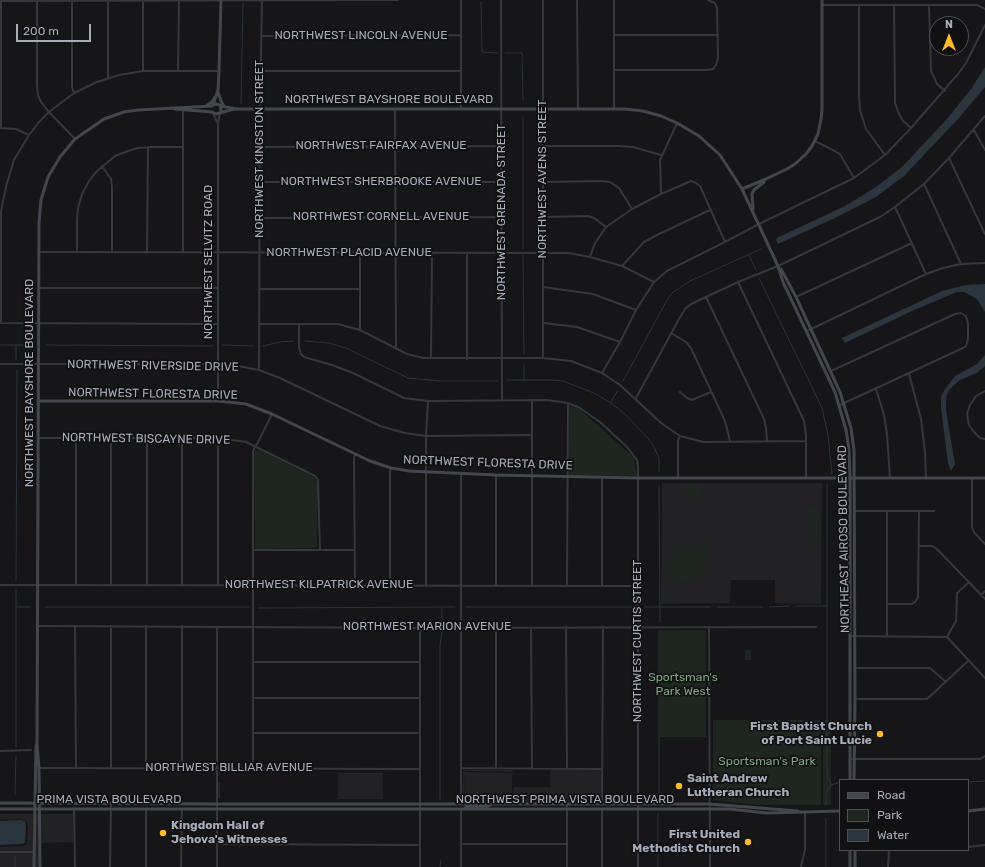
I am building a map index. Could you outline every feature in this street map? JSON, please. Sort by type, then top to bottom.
[{"type":"main road","points":[[218,91],[222,106],[220,112],[216,114],[211,109],[218,91],[221,0]]},
{"type":"main road","points":[[742,189],[795,164],[806,154],[815,141],[822,119],[822,0]]},
{"type":"main road","points":[[205,106],[212,102],[218,91]]},
{"type":"main road","points":[[213,105],[216,104],[222,106]]},
{"type":"main road","name":"NORTHWEST BAYSHORE BOULEVARD","points":[[40,867],[40,803],[37,744],[38,364],[40,208],[44,188],[53,168],[75,139],[104,119],[124,112],[143,109],[213,105]]},
{"type":"main road","name":"NORTHWEST BAYSHORE BOULEVARD","points":[[222,106],[236,109]]},
{"type":"main road","name":"NORTHWEST BAYSHORE BOULEVARD","points":[[174,108],[213,112]]},
{"type":"main road","name":"NORTHWEST BAYSHORE BOULEVARD","points":[[220,112],[236,109],[614,108],[643,111],[661,116],[677,123]]},
{"type":"main road","name":"NORTHEAST AIROSO BOULEVARD","points":[[677,123],[699,136],[720,155],[742,189],[784,282],[831,371],[844,404],[854,450],[852,478],[850,636],[850,779]]},
{"type":"main road","points":[[754,213],[752,194],[754,190],[766,179]]},
{"type":"main road","name":"NORTHEAST AIROSO BOULEVARD","points":[[778,266],[796,297],[835,392],[840,405],[849,450],[855,512],[854,779]]},
{"type":"main road","name":"NORTHWEST FLORESTA DRIVE","points":[[39,401],[218,401],[246,404],[272,414],[356,455],[391,468],[426,472],[638,478],[985,478]]},
{"type":"main road","name":"NORTHWEST BAYSHORE BOULEVARD","points":[[34,867],[37,744]]},
{"type":"main road","name":"PRIMA VISTA BOULEVARD","points":[[0,803],[217,804]]},
{"type":"main road","name":"NORTHWEST PRIMA VISTA BOULEVARD","points":[[217,804],[710,804]]},
{"type":"main road","points":[[462,809],[466,806],[488,806],[492,804]]},
{"type":"main road","points":[[710,804],[767,809],[789,809],[801,812]]},
{"type":"main road","name":"NORTHWEST PRIMA VISTA BOULEVARD","points":[[420,808],[710,809]]},
{"type":"main road","name":"PRIMA VISTA BOULEVARD","points":[[0,809],[420,808]]},
{"type":"main road","points":[[710,809],[729,809],[763,813],[839,811]]},
{"type":"main road","points":[[969,811],[985,809]]},
{"type":"main road","points":[[850,851],[850,867]]},
{"type":"main road","points":[[855,851],[855,867]]},
{"type":"street","points":[[29,135],[16,129],[1,128],[1,0],[398,0]]},
{"type":"street","points":[[37,0],[38,95],[41,102],[49,112],[75,139]]},
{"type":"street","points":[[143,0],[143,71]]},
{"type":"street","points":[[178,70],[179,0]]},
{"type":"street","name":"NORTHWEST KINGSTON STREET","points":[[259,370],[260,70],[262,0]]},
{"type":"street","points":[[461,0],[461,108]]},
{"type":"street","name":"NORTHWEST GRENADA STREET","points":[[501,0],[502,400]]},
{"type":"street","name":"NORTHWEST AVENS STREET","points":[[543,0],[543,358]]},
{"type":"street","points":[[577,0],[578,108]]},
{"type":"street","points":[[614,0],[614,108]]},
{"type":"street","points":[[614,70],[713,69],[718,58],[718,35],[715,3],[708,0]]},
{"type":"street","points":[[72,1],[72,87],[74,93]]},
{"type":"street","points":[[108,1],[108,78]]},
{"type":"street","points":[[822,5],[977,5],[985,9]]},
{"type":"street","points":[[858,5],[860,110],[866,129],[885,155]]},
{"type":"street","points":[[894,5],[895,103],[903,121],[911,128]]},
{"type":"street","points":[[929,5],[929,62],[937,84],[944,91]]},
{"type":"street","points":[[602,374],[636,310],[654,282],[668,271],[759,224],[854,178],[885,155],[944,91],[966,62],[985,25]]},
{"type":"street","name":"NORTHWEST LINCOLN AVENUE","points":[[261,36],[461,35]]},
{"type":"street","points":[[614,35],[718,35]]},
{"type":"street","points":[[260,70],[461,71]]},
{"type":"street","points":[[218,324],[0,323],[1,212],[7,183],[14,160],[29,135],[49,112],[74,93],[108,78],[143,71],[219,71]]},
{"type":"street","points":[[395,109],[396,348]]},
{"type":"street","points":[[183,110],[183,252]]},
{"type":"street","name":"NORTHWEST SELVITZ ROAD","points":[[213,112],[218,123]]},
{"type":"street","name":"NORTHWEST SELVITZ ROAD","points":[[218,401],[218,123],[220,112]]},
{"type":"street","points":[[636,398],[671,332],[685,309],[691,304],[738,282],[778,266],[880,217],[924,184],[949,158],[985,116]]},
{"type":"street","points":[[661,194],[661,155],[677,123]]},
{"type":"street","points":[[974,130],[985,150]]},
{"type":"street","points":[[815,141],[840,154],[854,178]]},
{"type":"street","name":"NORTHWEST FAIRFAX AVENUE","points":[[260,146],[502,146]]},
{"type":"street","points":[[543,146],[633,147],[661,155]]},
{"type":"street","points":[[77,252],[78,208],[82,194],[90,180],[102,166],[115,156],[133,149],[148,147],[183,147]]},
{"type":"street","points":[[147,253],[148,147]]},
{"type":"street","points":[[949,158],[985,234]]},
{"type":"street","points":[[102,166],[111,180],[112,187],[112,252]]},
{"type":"street","name":"NORTHWEST SHERBROOKE AVENUE","points":[[260,182],[502,182]]},
{"type":"street","points":[[543,182],[610,182],[619,188],[632,209]]},
{"type":"street","points":[[590,257],[595,243],[606,227],[632,209],[687,182],[696,182],[700,186],[726,242]]},
{"type":"street","points":[[924,184],[961,264]]},
{"type":"street","points":[[895,207],[926,274]]},
{"type":"street","points":[[622,266],[644,242],[710,210]]},
{"type":"street","points":[[543,217],[588,216],[594,218],[606,227]]},
{"type":"street","name":"NORTHWEST CORNELL AVENUE","points":[[260,218],[502,217]]},
{"type":"street","points":[[796,297],[912,243]]},
{"type":"street","name":"NORTHWEST PLACID AVENUE","points":[[39,252],[568,253],[590,257],[622,266],[654,282]]},
{"type":"street","points":[[360,253],[360,330]]},
{"type":"street","points":[[431,358],[432,253]]},
{"type":"street","points":[[467,253],[467,359]]},
{"type":"street","points":[[809,330],[926,274],[961,264],[985,263]]},
{"type":"street","points":[[738,282],[804,421],[806,430],[806,478]]},
{"type":"street","points":[[544,287],[593,294],[636,310]]},
{"type":"street","points":[[39,288],[218,288]]},
{"type":"street","points":[[260,289],[360,289]]},
{"type":"street","points":[[706,296],[764,420],[767,441]]},
{"type":"street","points":[[831,371],[955,314],[961,313],[966,316],[968,324],[968,339],[966,346],[840,405]]},
{"type":"street","points":[[544,323],[577,327],[620,342]]},
{"type":"street","points":[[259,324],[338,324],[360,330],[415,357],[467,359],[543,358],[571,361],[602,374],[620,385],[636,398],[660,423],[680,436],[703,442],[806,442]]},
{"type":"street","name":"NORTHWEST CURTIS STREET","points":[[299,324],[299,348],[304,357],[353,373],[404,398],[428,401],[547,400],[568,403],[580,408],[600,422],[627,447],[637,460],[638,867]]},
{"type":"street","points":[[671,332],[686,342],[691,348],[725,421],[730,442]]},
{"type":"street","name":"NORTHWEST RIVERSIDE DRIVE","points":[[0,364],[218,364],[238,366],[259,370],[280,378],[380,426],[405,433],[426,436],[531,436]]},
{"type":"street","points":[[909,374],[921,419],[926,478]]},
{"type":"street","points":[[876,389],[884,415],[887,434],[890,478]]},
{"type":"street","points":[[985,391],[976,396],[970,405],[967,414],[969,425],[980,438],[985,440]]},
{"type":"street","points":[[680,392],[692,400],[711,392]]},
{"type":"street","points":[[532,400],[532,586]]},
{"type":"street","points":[[426,586],[426,436],[428,401]]},
{"type":"street","points":[[567,586],[568,403]]},
{"type":"street","points":[[253,768],[253,452],[272,414]]},
{"type":"street","points":[[678,478],[678,440],[680,436]]},
{"type":"street","name":"NORTHWEST BISCAYNE DRIVE","points":[[38,438],[218,438],[246,442],[315,476],[318,480],[320,549]]},
{"type":"street","points":[[76,438],[76,585]]},
{"type":"street","points":[[111,585],[112,438]]},
{"type":"street","points":[[147,438],[147,585]]},
{"type":"street","points":[[182,438],[182,585]]},
{"type":"street","points":[[218,438],[218,585]]},
{"type":"street","points":[[355,585],[354,459],[356,455]]},
{"type":"street","points":[[390,585],[391,468]]},
{"type":"street","points":[[461,473],[461,804]]},
{"type":"street","points":[[496,475],[496,586]]},
{"type":"street","points":[[602,477],[602,586]]},
{"type":"street","points":[[972,478],[972,527],[974,532],[985,544]]},
{"type":"street","points":[[887,604],[912,604],[918,597],[919,511]]},
{"type":"street","points":[[855,512],[934,511]]},
{"type":"street","points":[[887,512],[887,636]]},
{"type":"street","points":[[919,546],[932,546],[937,549],[985,599]]},
{"type":"street","points":[[253,550],[354,550]]},
{"type":"street","points":[[947,637],[956,621],[957,593],[969,582]]},
{"type":"street","name":"NORTHWEST KILPATRICK AVENUE","points":[[0,585],[638,586]]},
{"type":"street","points":[[981,595],[985,591]]},
{"type":"street","name":"NORTHWEST MARION AVENUE","points":[[38,626],[420,628],[816,627]]},
{"type":"street","points":[[75,626],[76,768]]},
{"type":"street","points":[[111,626],[111,768]]},
{"type":"street","points":[[146,626],[146,768]]},
{"type":"street","points":[[182,626],[182,768]]},
{"type":"street","points":[[217,867],[218,626]]},
{"type":"street","points":[[496,627],[496,768]]},
{"type":"street","points":[[531,627],[532,768]]},
{"type":"street","points":[[566,627],[568,768]]},
{"type":"street","points":[[602,804],[603,627]]},
{"type":"street","points":[[710,627],[710,867]]},
{"type":"street","points":[[420,628],[420,867]]},
{"type":"street","points":[[850,636],[947,637],[985,678]]},
{"type":"street","points":[[855,699],[925,700],[968,661]]},
{"type":"street","points":[[253,662],[420,662]]},
{"type":"street","points":[[855,668],[930,668],[946,682]]},
{"type":"street","points":[[253,698],[420,698]]},
{"type":"street","points":[[253,733],[420,733]]},
{"type":"street","points":[[0,751],[31,750]]},
{"type":"street","points":[[850,759],[980,759],[985,756]]},
{"type":"street","name":"NORTHWEST BILLIAR AVENUE","points":[[39,768],[420,769]]},
{"type":"street","points":[[461,768],[602,769]]},
{"type":"street","points":[[110,804],[110,867]]},
{"type":"street","points":[[567,804],[567,867]]},
{"type":"street","points":[[146,808],[146,867]]},
{"type":"street","points":[[74,809],[75,867]]},
{"type":"street","points":[[181,867],[182,809]]},
{"type":"street","points":[[461,867],[462,809]]},
{"type":"street","points":[[602,809],[602,867]]},
{"type":"street","points":[[801,867],[805,849],[806,812]]},
{"type":"street","points":[[217,844],[419,845]]},
{"type":"street","points":[[461,844],[567,844]]},
{"type":"street","points":[[969,846],[985,845]]},
{"type":"street","points":[[888,867],[889,851]]},
{"type":"street","points":[[0,852],[34,852]]},
{"type":"shaded area","points":[[662,483],[822,483],[821,604],[775,603],[775,580],[731,580],[730,603],[661,604]]},
{"type":"shaded area","points":[[463,770],[513,770],[513,772],[465,771],[464,798],[468,801],[513,800],[514,787],[550,787],[550,770],[601,770],[601,802],[462,802]]},
{"type":"shaded area","points":[[465,772],[512,773],[512,799],[468,799],[465,797]]},
{"type":"shaded area","points":[[338,773],[383,773],[383,799],[338,799]]},
{"type":"shaded area","points":[[0,814],[33,814],[33,867],[0,867],[0,847],[22,846],[27,844],[28,827],[26,822],[22,819],[0,820]]},
{"type":"shaded area","points":[[36,814],[38,814],[39,867],[35,867]]},
{"type":"shaded area","points":[[41,814],[73,814],[73,842],[41,843]]},
{"type":"green space","points":[[569,406],[580,409],[634,458],[637,476],[569,475]]},
{"type":"green space","points":[[259,450],[315,478],[318,484],[316,548],[256,549],[254,453],[255,451]]},
{"type":"green space","points":[[688,484],[699,485],[701,490],[700,495],[689,495],[685,488]]},
{"type":"green space","points":[[813,507],[816,509],[817,519],[817,537],[815,542],[810,540],[808,533],[808,509]]},
{"type":"green space","points":[[672,546],[708,546],[708,554],[705,565],[693,579],[680,584],[670,584],[670,549]]},
{"type":"green space","name":"Sportsman's Park West","points":[[660,630],[704,630],[706,632],[706,737],[660,737]]},
{"type":"green space","points":[[745,650],[751,650],[751,660],[745,660]]},
{"type":"green space","name":"Sportsman's Park","points":[[713,720],[821,720],[821,805],[758,805],[713,800]]},
{"type":"green space","points":[[823,720],[831,720],[831,805],[823,805]]},
{"type":"water","points":[[985,67],[985,87],[958,119],[904,176],[876,197],[835,218],[778,244],[776,240],[777,238],[845,206],[876,187],[903,166],[946,120],[971,89]]},
{"type":"water","points":[[985,284],[985,312],[977,299],[964,292],[957,292],[912,311],[845,343],[842,338],[942,291],[966,285]]},
{"type":"water","points":[[985,355],[985,366],[977,373],[960,380],[949,390],[946,397],[946,411],[955,464],[951,471],[948,463],[941,397],[955,376],[977,364]]},
{"type":"water","points":[[22,820],[25,822],[26,827],[25,843],[0,845],[0,821]]},
{"type":"waterway","points":[[481,2],[482,52],[497,53]]},
{"type":"waterway","points":[[241,104],[243,3]]},
{"type":"waterway","points":[[505,53],[522,53],[523,100]]},
{"type":"waterway","points":[[523,117],[523,249]]},
{"type":"waterway","points":[[623,381],[672,293],[690,281],[761,249]]},
{"type":"waterway","points":[[523,255],[524,354]]},
{"type":"waterway","points":[[749,255],[756,270]]},
{"type":"waterway","points":[[759,278],[822,408],[828,435],[832,474]]},
{"type":"waterway","points":[[263,346],[280,342],[294,341]]},
{"type":"waterway","points":[[305,341],[329,343],[346,348],[408,378],[441,381],[497,381]]},
{"type":"waterway","points":[[0,345],[31,345]]},
{"type":"waterway","points":[[16,345],[16,360]]},
{"type":"waterway","points":[[46,345],[214,346]]},
{"type":"waterway","points":[[222,345],[254,346]]},
{"type":"waterway","points":[[524,365],[524,380]]},
{"type":"waterway","points":[[16,581],[17,370]]},
{"type":"waterway","points":[[507,380],[563,381],[594,393],[611,403],[627,416],[652,443],[659,458],[659,472]]},
{"type":"waterway","points":[[611,402],[618,390]]},
{"type":"waterway","points":[[827,484],[827,770],[828,778],[832,785]]},
{"type":"waterway","points":[[659,486],[660,622]]},
{"type":"waterway","points":[[16,589],[16,747]]},
{"type":"waterway","points":[[770,607],[789,606]]},
{"type":"waterway","points":[[796,606],[826,606]]},
{"type":"waterway","points":[[17,607],[30,607]]},
{"type":"waterway","points":[[45,607],[249,607]]},
{"type":"waterway","points":[[258,608],[455,607]]},
{"type":"waterway","points":[[466,607],[633,607]]},
{"type":"waterway","points":[[644,607],[710,607]]},
{"type":"waterway","points":[[717,607],[763,607]]},
{"type":"waterway","points":[[442,608],[442,622]]},
{"type":"waterway","points":[[659,631],[659,799]]},
{"type":"waterway","points":[[440,799],[440,645],[442,632]]},
{"type":"waterway","points":[[15,795],[16,756]]},
{"type":"waterway","points":[[219,775],[220,771],[283,770]]},
{"type":"waterway","points":[[969,782],[985,781]]},
{"type":"waterway","points":[[826,805],[826,795],[828,789],[832,785],[839,782]]},
{"type":"waterway","points":[[219,783],[219,798]]},
{"type":"waterway","points":[[658,814],[658,867]]},
{"type":"waterway","points":[[826,818],[826,867]]},
{"type":"waterway","points":[[15,856],[15,867]]},
{"type":"waterway","points":[[440,867],[441,860]]},
{"type":"place","name":"First Baptist Church of Port Saint Lucie","points":[[880,734]]},
{"type":"place","name":"Saint Andrew Lutheran Church","points":[[679,786]]},
{"type":"place","name":"Kingdom Hall of Jehova's Witnesses","points":[[163,833]]},
{"type":"place","name":"First United Methodist Church","points":[[748,842]]}]
